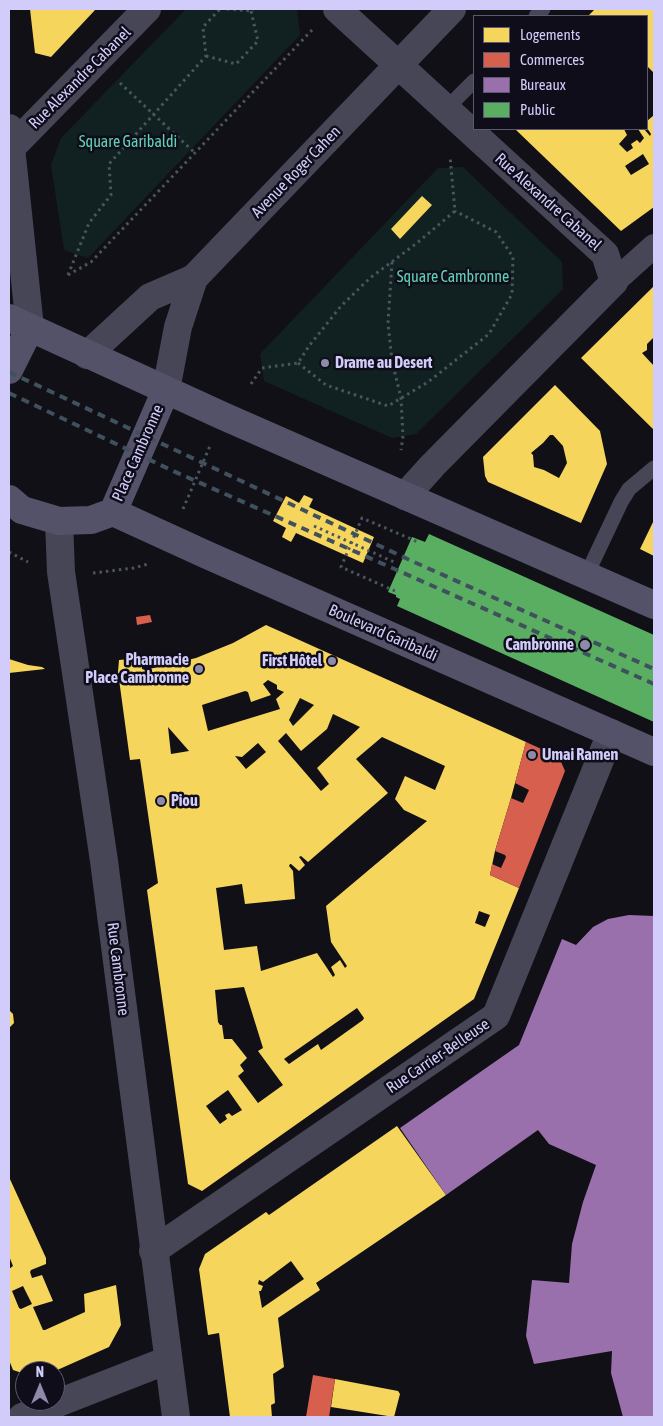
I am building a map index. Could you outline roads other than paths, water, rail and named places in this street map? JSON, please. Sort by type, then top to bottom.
[{"type":"main road","name":"Place Cambronne","points":[[9,499],[22,510],[59,522],[91,520],[113,512],[166,390],[19,323]]},
{"type":"main road","points":[[9,370],[19,323]]},
{"type":"main road","points":[[166,390],[654,605]]},
{"type":"main road","name":"Boulevard Garibaldi","points":[[113,512],[654,752]]},
{"type":"street","name":"Rue Alexandre Cabanel","points":[[10,137],[147,9]]},
{"type":"street","name":"Avenue Roger Cahen","points":[[87,355],[150,297],[194,278],[452,9]]},
{"type":"street","name":"Rue Alexandre Cabanel","points":[[345,11],[398,65],[605,254],[614,282]]},
{"type":"street","points":[[10,137],[19,323]]},
{"type":"street","points":[[405,496],[433,465],[614,282],[654,246]]},
{"type":"street","name":"Avenue Roger Cahen","points":[[166,390],[178,327],[194,278]]},
{"type":"street","name":"Rue Cambronne","points":[[59,522],[60,572],[104,861],[176,1417]]},
{"type":"street","name":"Rue Carrier-Belleuse","points":[[153,1251],[496,1016],[611,733]]},
{"type":"street","points":[[22,1417],[168,1360]]},
{"type":"lane","points":[[446,109],[473,82]]},
{"type":"lane","points":[[586,576],[629,489],[654,468]]},
{"type":"railway","points":[[9,372],[414,562],[654,669]]},
{"type":"railway","points":[[9,393],[171,470],[654,684]]},
{"type":"place","name":"Drame au Desert","points":[[325,363]]},
{"type":"place","name":"Cambronne","points":[[585,645]]},
{"type":"place","name":"First Hôtel","points":[[332,661]]},
{"type":"place","name":"Pharmacie Place Cambronne","points":[[199,669]]},
{"type":"place","name":"Umai Ramen","points":[[532,755]]},
{"type":"place","name":"Piou","points":[[161,801]]},
{"type":"park label","name":"Square Garibaldi","points":[[128,142]]},
{"type":"park label","name":"Square Cambronne","points":[[453,277]]}]
